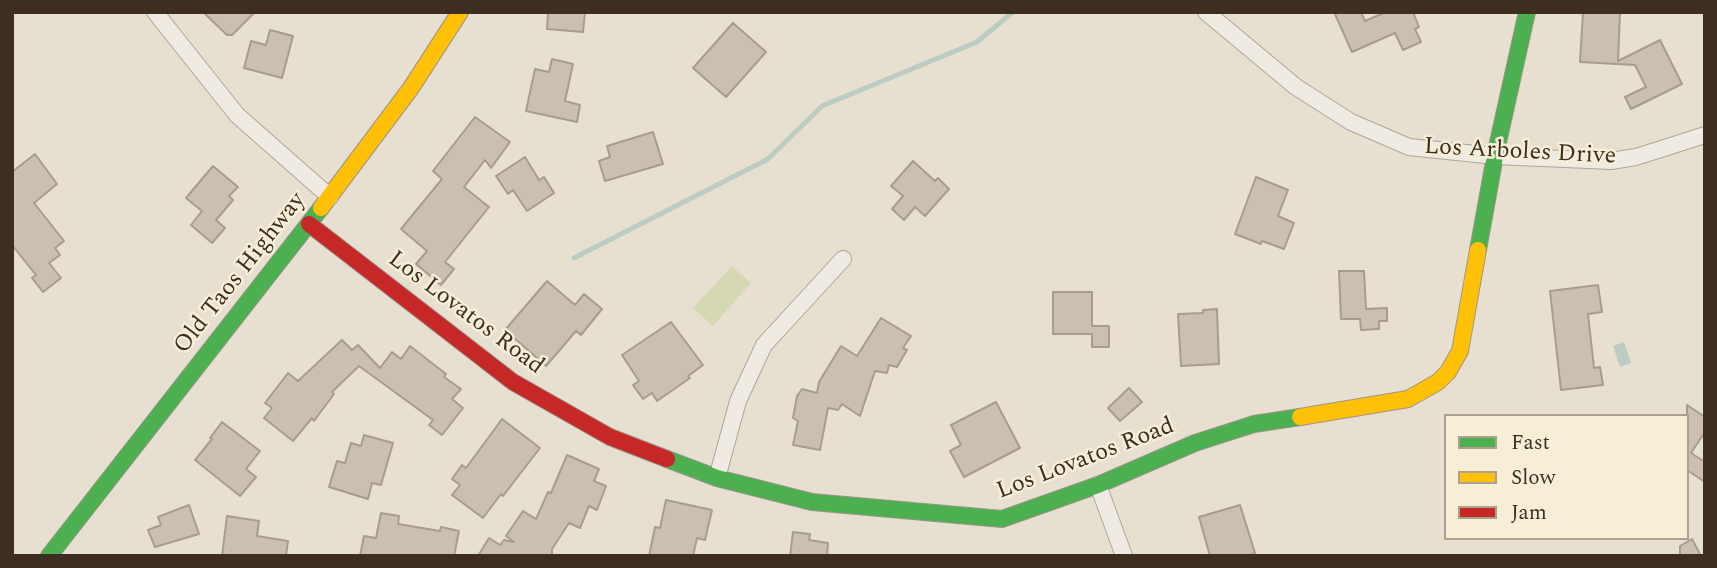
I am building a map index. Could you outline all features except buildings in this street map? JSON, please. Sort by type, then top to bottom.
[{"type":"street","points":[[155,12],[237,115],[330,197]]},
{"type":"street","name":"Old Taos Highway","points":[[49,556],[330,197],[411,88],[460,12]]},
{"type":"street","name":"Los Arboles Drive","points":[[1206,12],[1296,87],[1351,122],[1409,147],[1495,156],[1611,161],[1636,157],[1705,135]]},
{"type":"street","name":"Los Lovatos Road","points":[[309,224],[513,382],[610,437],[716,478],[811,502],[1002,519],[1098,485],[1195,443],[1254,424],[1408,399],[1438,382],[1448,372],[1460,351],[1495,156],[1527,12]]},
{"type":"street","points":[[716,478],[738,401],[764,345],[843,259]]},
{"type":"street","points":[[1098,485],[1124,556]]},
{"type":"green space","points":[[732,266],[751,283],[713,326],[693,308]]},
{"type":"shaded area","points":[[1624,342],[1631,363],[1620,367],[1613,346]]},
{"type":"waterway","points":[[574,258],[768,159],[822,106],[977,42],[1013,12]]},
{"type":"traffic: fast","points":[[1478,250],[1495,156],[1527,12]]},
{"type":"traffic: fast","points":[[49,556],[321,208]]},
{"type":"traffic: fast","points":[[667,459],[717,478],[812,502],[1002,519],[1098,485],[1195,443],[1254,424],[1300,417]]},
{"type":"traffic: slow","points":[[321,208],[411,88],[460,12]]},
{"type":"traffic: slow","points":[[1300,417],[1408,399],[1438,382],[1448,372],[1460,351],[1478,250]]},
{"type":"traffic: jam","points":[[309,224],[513,382],[610,437],[667,459]]}]
